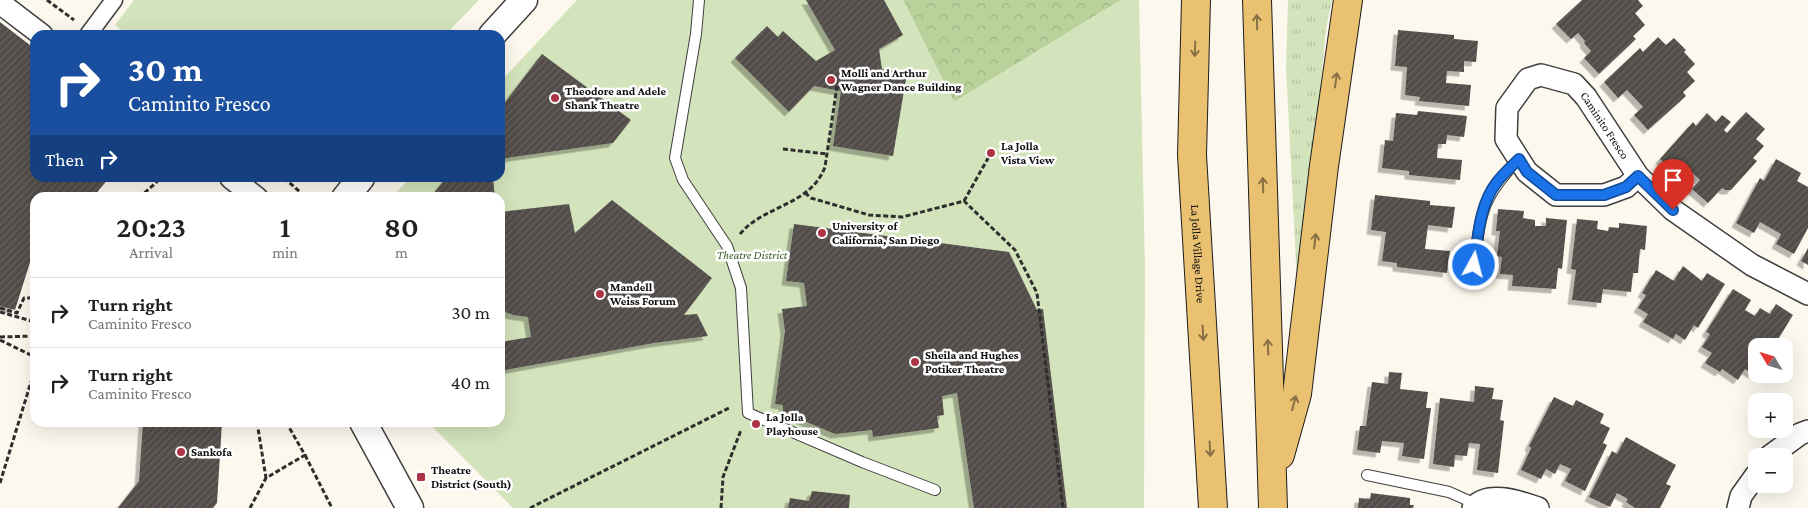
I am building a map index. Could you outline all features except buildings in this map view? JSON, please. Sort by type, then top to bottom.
[{"type":"main road","name":"La Jolla Village Drive","points":[[1196,0],[1192,155],[1213,508]]},
{"type":"main road","points":[[1257,0],[1273,496]]},
{"type":"main road","points":[[1273,496],[1297,394],[1324,166],[1348,0]]},
{"type":"street","points":[[91,30],[114,0]]},
{"type":"street","points":[[497,30],[524,0]]},
{"type":"street","points":[[0,3],[35,30]]},
{"type":"street","name":"Caminito Fresco","points":[[1638,176],[1626,187],[1604,195],[1556,195],[1527,172],[1506,139],[1507,108],[1528,79],[1541,76],[1574,84],[1586,97],[1638,176],[1673,210],[1752,264],[1808,294]]},
{"type":"street","points":[[236,182],[249,192]]},
{"type":"street","points":[[365,427],[410,508]]},
{"type":"street","points":[[1781,448],[1800,434],[1808,431]]},
{"type":"street","points":[[1738,508],[1741,496],[1748,486]]},
{"type":"street","points":[[1475,506],[1486,499],[1493,499],[1517,501],[1538,508]]},
{"type":"lane","points":[[699,0],[696,34],[674,158],[683,180],[727,246],[741,288],[748,414],[862,462],[935,490]]},
{"type":"lane","points":[[1474,265],[1480,224],[1487,198],[1496,182],[1519,159]]},
{"type":"lane","points":[[1367,476],[1448,492],[1475,506]]},
{"type":"path","points":[[47,0],[85,30]]},
{"type":"path","points":[[727,246],[749,223],[814,187],[821,179],[827,154],[837,86]]},
{"type":"path","points":[[783,149],[827,154]]},
{"type":"path","points":[[804,193],[811,198],[869,215],[902,217],[964,201],[991,153]]},
{"type":"path","points":[[146,192],[157,182]]},
{"type":"path","points":[[289,182],[301,192]]},
{"type":"path","points":[[964,201],[1015,250],[1037,293],[1063,508]]},
{"type":"path","points":[[0,308],[16,313],[24,298],[30,298]]},
{"type":"path","points":[[0,312],[30,321]]},
{"type":"path","points":[[0,339],[30,336]]},
{"type":"path","points":[[0,339],[30,354]]},
{"type":"path","points":[[0,483],[30,385]]},
{"type":"path","points":[[530,508],[731,407],[748,414],[723,477],[721,508]]},
{"type":"path","points":[[258,427],[266,478]]},
{"type":"path","points":[[289,427],[332,508]]},
{"type":"path","points":[[250,508],[266,478],[305,455]]},
{"type":"green space","points":[[134,0],[479,0],[450,30],[122,30],[115,25]]},
{"type":"green space","name":"Theatre District","points":[[577,0],[903,0],[954,102],[1121,0],[1139,0],[1145,268],[1144,508],[513,508],[433,427],[505,427],[505,192],[397,192],[406,182],[505,182],[505,77]]},
{"type":"green space","points":[[903,0],[1121,0],[954,102]]},
{"type":"green space","points":[[1288,0],[1332,0],[1326,29],[1301,285],[1297,282],[1286,67]]},
{"type":"place","name":"Molli and Arthur Wagner Dance Building","points":[[831,80]]},
{"type":"place","name":"Theodore and Adele Shank Theatre","points":[[555,98]]},
{"type":"place","name":"La Jolla Vista View","points":[[991,153]]},
{"type":"place","name":"University of California, San Diego","points":[[822,233]]},
{"type":"place","name":"Mandell Weiss Forum","points":[[600,294]]},
{"type":"place","name":"Sheila and Hughes Potiker Theatre","points":[[915,362]]},
{"type":"place","name":"La Jolla Playhouse","points":[[756,424]]},
{"type":"place","name":"Sankofa","points":[[181,452]]},
{"type":"place","name":"Theatre District (South)","points":[[421,477]]},
{"type":"route","points":[[1474,265],[1480,224],[1487,198],[1496,182],[1519,159],[1527,172],[1556,195],[1604,195],[1626,187],[1638,176],[1673,210]]}]
